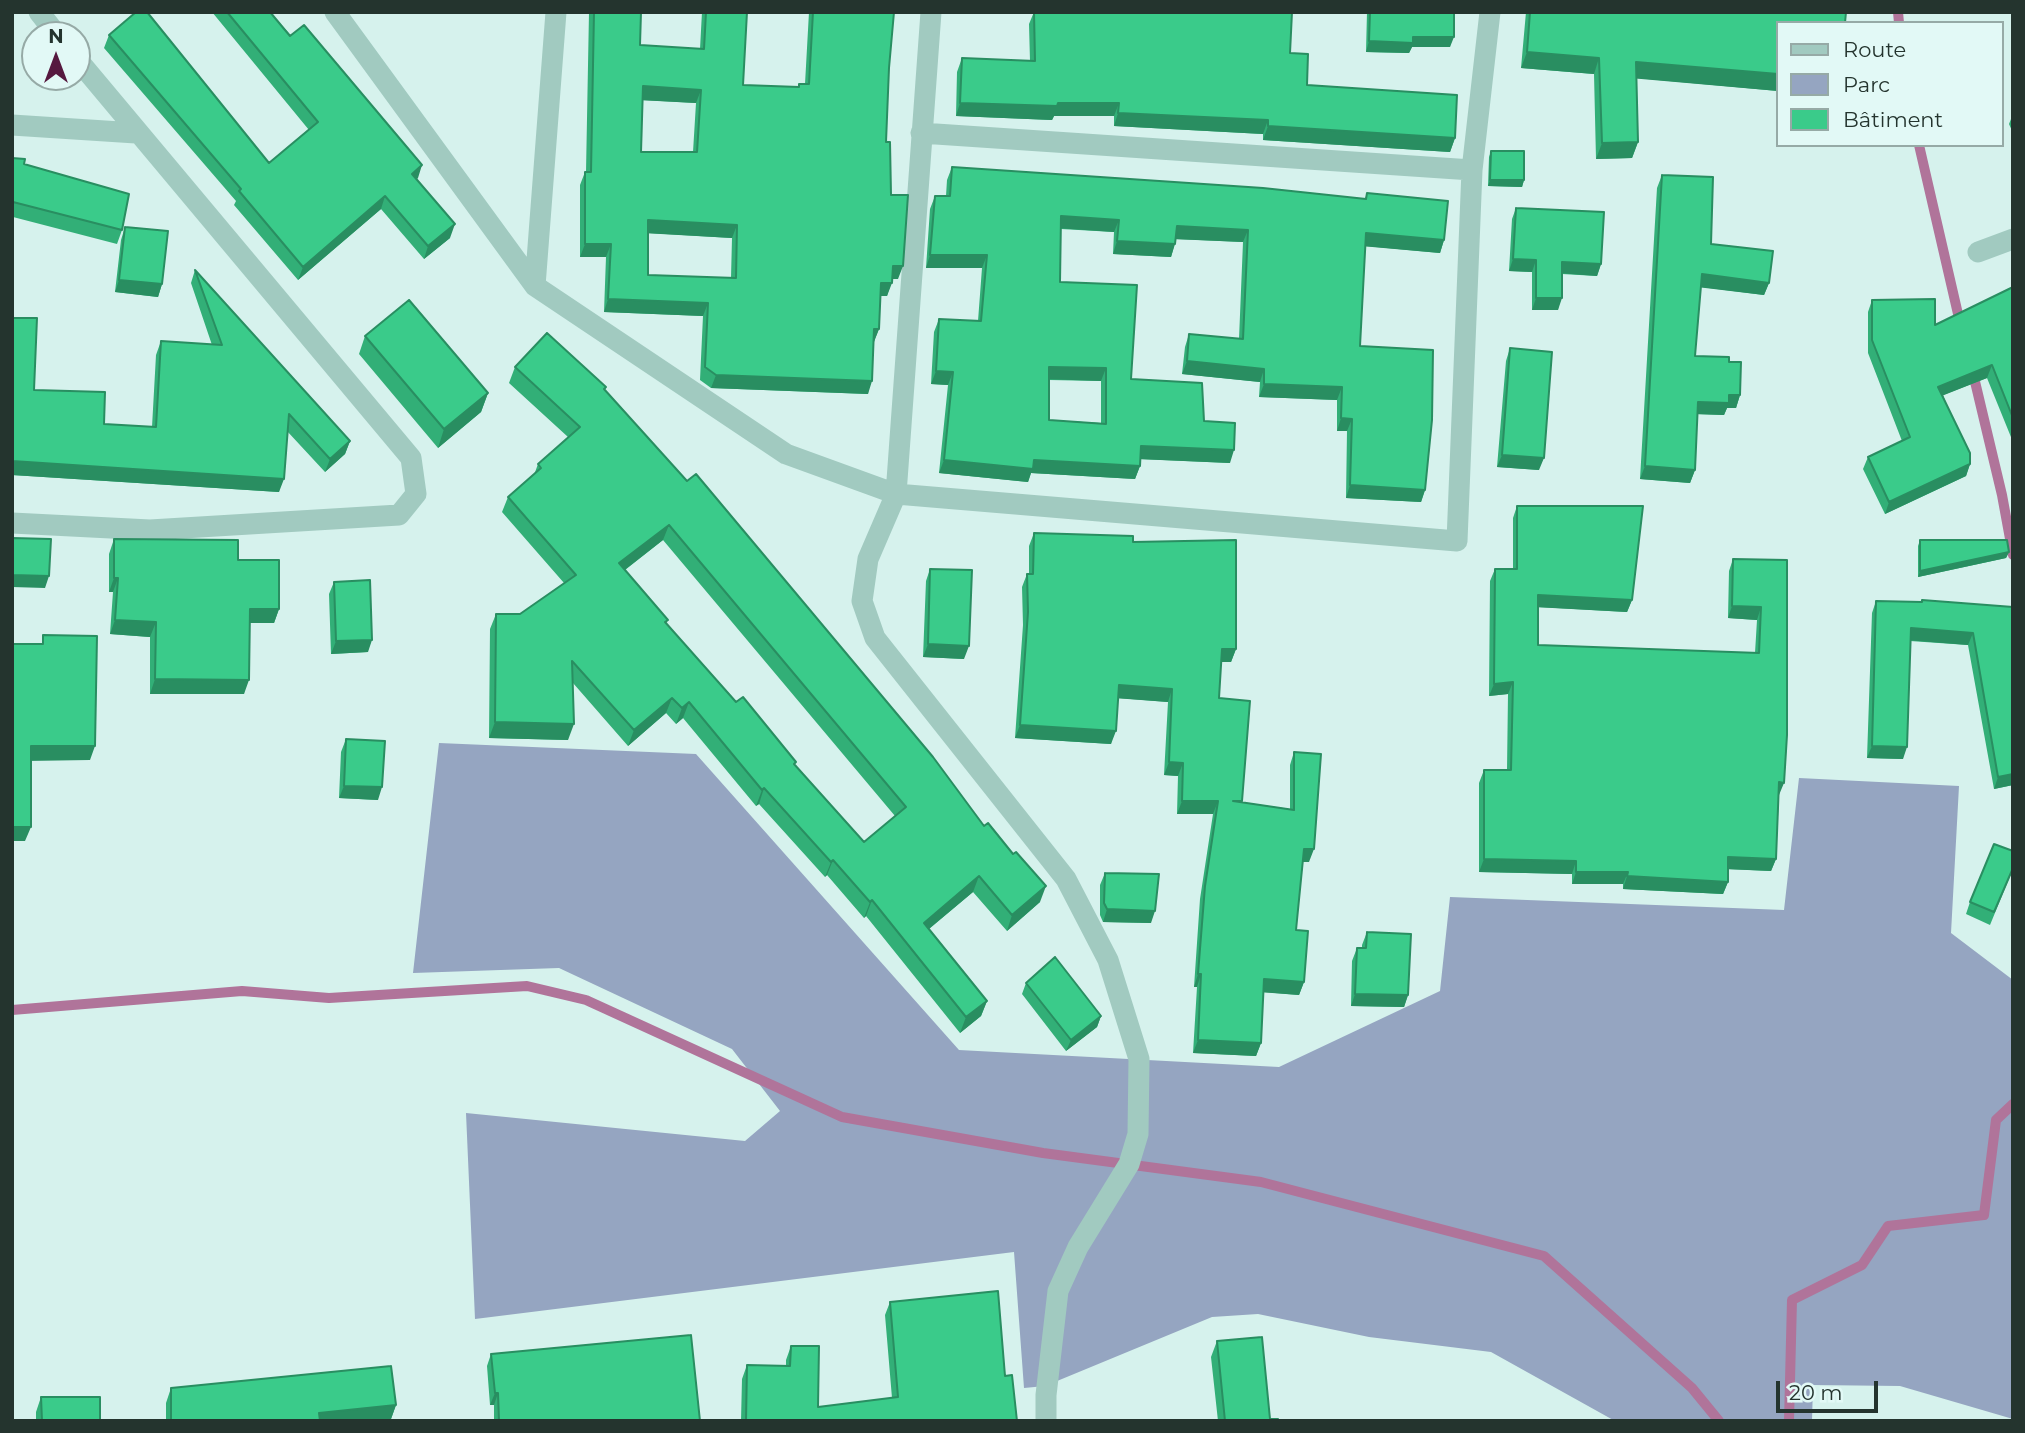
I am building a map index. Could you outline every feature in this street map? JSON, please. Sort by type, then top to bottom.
[{"type":"street","points":[[335,12],[535,286],[786,454],[896,494],[1457,541],[1472,170],[1490,12]]},
{"type":"street","points":[[535,286],[556,12]]},
{"type":"street","points":[[931,12],[896,494],[868,559],[862,601],[875,638],[1066,879],[1108,960],[1139,1059],[1138,1134],[1129,1164],[1078,1247],[1058,1291],[1046,1395],[1046,1421]]},
{"type":"street","points":[[12,523],[150,530],[399,515],[416,494],[411,458],[91,77]]},
{"type":"street","points":[[12,125],[136,133]]},
{"type":"street","points":[[921,133],[1472,170]]},
{"type":"street","points":[[1978,252],[2013,239]]},
{"type":"green space","points":[[439,743],[696,754],[959,1050],[1279,1067],[1440,991],[1450,897],[1784,910],[1799,778],[1959,786],[1951,933],[2013,980],[2013,1419],[1900,1386],[1813,1385],[1812,1421],[1615,1421],[1491,1352],[1369,1337],[1258,1314],[1212,1317],[1045,1386],[1024,1388],[1014,1252],[475,1319],[466,1113],[745,1141],[780,1111],[732,1049],[559,968],[413,973]]},
{"type":"building","points":[[136,12],[147,12],[269,163],[318,122],[227,12],[270,12],[290,36],[304,25],[422,165],[412,174],[455,224],[428,246],[385,196],[303,267],[239,191],[241,189],[109,35]]},
{"type":"building","points":[[594,12],[641,12],[640,45],[704,49],[706,12],[747,12],[743,85],[799,87],[799,84],[809,84],[813,12],[894,12],[886,142],[890,142],[891,195],[908,195],[903,266],[893,266],[892,283],[881,283],[879,329],[874,329],[872,381],[716,375],[705,367],[708,303],[608,299],[611,244],[585,244],[585,172],[591,172]],"holes":[[[643,86],[701,90],[697,152],[641,152]],[[648,220],[737,225],[736,278],[648,275]]]},
{"type":"building","points":[[1034,12],[1292,12],[1290,53],[1308,54],[1307,85],[1457,95],[1455,138],[1268,126],[1268,120],[1118,113],[1119,103],[1058,103],[1057,106],[960,103],[962,58],[1035,61]]},
{"type":"building","points":[[1370,12],[1454,12],[1454,37],[1413,37],[1413,43],[1369,41]]},
{"type":"building","points":[[1530,12],[1846,12],[1845,21],[1776,21],[1776,74],[1636,62],[1638,142],[1602,143],[1599,58],[1527,52]]},
{"type":"building","points":[[1491,151],[1524,151],[1524,180],[1490,180]]},
{"type":"building","points":[[12,158],[25,159],[24,164],[129,194],[122,230],[13,202],[12,229]]},
{"type":"building","points":[[952,167],[1263,188],[1366,199],[1367,193],[1448,201],[1444,240],[1366,233],[1360,346],[1433,350],[1432,420],[1425,490],[1350,485],[1352,419],[1341,418],[1342,387],[1264,384],[1264,369],[1187,361],[1189,334],[1243,339],[1248,230],[1177,226],[1175,244],[1117,241],[1119,220],[1061,216],[1060,282],[1137,285],[1131,379],[1202,383],[1204,421],[1235,423],[1234,450],[1141,446],[1140,466],[1034,460],[1033,469],[944,460],[953,372],[936,371],[939,319],[981,321],[987,255],[930,255],[935,196],[950,196]],"holes":[[[1049,367],[1106,368],[1106,424],[1049,420]]]},
{"type":"building","points":[[1662,175],[1713,177],[1711,244],[1773,251],[1769,283],[1702,274],[1695,356],[1729,357],[1729,362],[1741,362],[1740,395],[1729,395],[1729,403],[1698,402],[1695,470],[1645,466]]},
{"type":"building","points":[[1516,208],[1604,212],[1601,264],[1562,262],[1562,298],[1536,298],[1536,260],[1513,259]]},
{"type":"building","points":[[125,227],[168,231],[162,284],[119,280]]},
{"type":"building","points":[[195,270],[350,441],[330,459],[289,414],[284,479],[12,461],[12,318],[37,318],[34,390],[105,392],[104,424],[156,427],[161,341],[222,345]]},
{"type":"building","points":[[2013,287],[2013,418],[1992,365],[1938,387],[1970,453],[1970,464],[1889,502],[1868,457],[1910,437],[1872,340],[1872,300],[1935,299],[1935,325]]},
{"type":"building","points":[[409,300],[488,393],[444,429],[365,336]]},
{"type":"building","points":[[547,333],[606,387],[604,389],[687,481],[696,474],[933,757],[984,826],[988,823],[1013,854],[1016,852],[1046,886],[1012,915],[979,876],[924,923],[987,1001],[966,1017],[872,900],[870,902],[833,860],[831,862],[764,788],[762,790],[689,702],[682,708],[672,698],[634,730],[572,661],[574,724],[495,722],[496,614],[520,614],[576,575],[508,497],[541,468],[538,464],[580,427],[515,367]],"holes":[[[669,525],[906,807],[864,842],[794,764],[796,762],[743,697],[736,702],[665,622],[668,620],[619,563]]]},
{"type":"building","points":[[1510,348],[1552,352],[1544,458],[1502,455]]},
{"type":"building","points":[[1517,506],[1643,506],[1632,600],[1538,595],[1538,645],[1759,653],[1761,607],[1732,606],[1733,559],[1787,560],[1787,735],[1784,783],[1779,782],[1776,859],[1728,857],[1728,882],[1627,876],[1628,872],[1576,872],[1576,861],[1484,859],[1484,770],[1511,770],[1513,682],[1494,684],[1495,569],[1517,569]]},
{"type":"building","points":[[1034,533],[1133,536],[1133,542],[1236,540],[1236,649],[1222,649],[1219,698],[1250,701],[1242,801],[1233,801],[1294,810],[1294,752],[1321,754],[1314,849],[1304,849],[1296,930],[1308,931],[1304,982],[1264,979],[1261,1043],[1198,1040],[1201,974],[1198,974],[1205,886],[1218,801],[1182,801],[1183,763],[1169,762],[1172,689],[1119,685],[1116,731],[1020,725],[1028,612],[1027,574],[1033,574]]},
{"type":"building","points":[[12,538],[51,539],[49,576],[12,575]]},
{"type":"building","points":[[114,539],[238,540],[238,560],[279,560],[279,609],[250,609],[249,680],[155,679],[156,622],[115,620],[118,578],[114,578]]},
{"type":"building","points":[[1920,540],[2007,540],[2009,552],[1920,571]]},
{"type":"building","points":[[930,569],[972,570],[969,646],[928,644]]},
{"type":"building","points":[[370,580],[372,640],[336,641],[334,582]]},
{"type":"building","points":[[1922,600],[2013,607],[2013,774],[1998,777],[1973,633],[1911,628],[1907,747],[1872,746],[1876,601]]},
{"type":"building","points":[[43,635],[97,636],[95,746],[31,746],[31,827],[12,827],[12,644],[43,644]]},
{"type":"building","points":[[346,739],[385,741],[382,787],[344,786]]},
{"type":"building","points":[[1994,844],[2013,851],[2013,868],[1994,912],[1970,902]]},
{"type":"building","points":[[1105,873],[1159,874],[1155,911],[1107,909],[1104,903]]},
{"type":"building","points":[[1367,932],[1411,934],[1408,995],[1355,994],[1357,948],[1366,948]]},
{"type":"building","points":[[1055,957],[1101,1016],[1071,1040],[1026,983]]},
{"type":"building","points":[[998,1291],[1005,1376],[1012,1375],[1017,1421],[746,1421],[747,1365],[790,1366],[791,1346],[819,1346],[818,1407],[898,1397],[890,1302]]},
{"type":"building","points":[[691,1335],[700,1421],[499,1421],[498,1393],[495,1393],[491,1354]]},
{"type":"building","points":[[1262,1337],[1270,1419],[1278,1421],[1225,1421],[1217,1341]]},
{"type":"building","points":[[391,1366],[396,1405],[319,1413],[320,1421],[171,1421],[171,1388]]},
{"type":"building","points":[[41,1397],[100,1397],[100,1421],[42,1421]]},
{"type":"waterway","points":[[1898,12],[1899,21]]},
{"type":"waterway","points":[[1919,147],[1961,327]]},
{"type":"waterway","points":[[1972,369],[2002,495],[2013,555]]},
{"type":"waterway","points":[[12,1010],[242,991],[329,998],[527,986],[586,1000],[842,1117],[1043,1153],[1261,1182],[1544,1256],[1692,1388],[1719,1421]]},
{"type":"waterway","points":[[1789,1421],[1792,1300],[1862,1265],[1888,1226],[1984,1215],[1996,1120],[2013,1104]]}]
